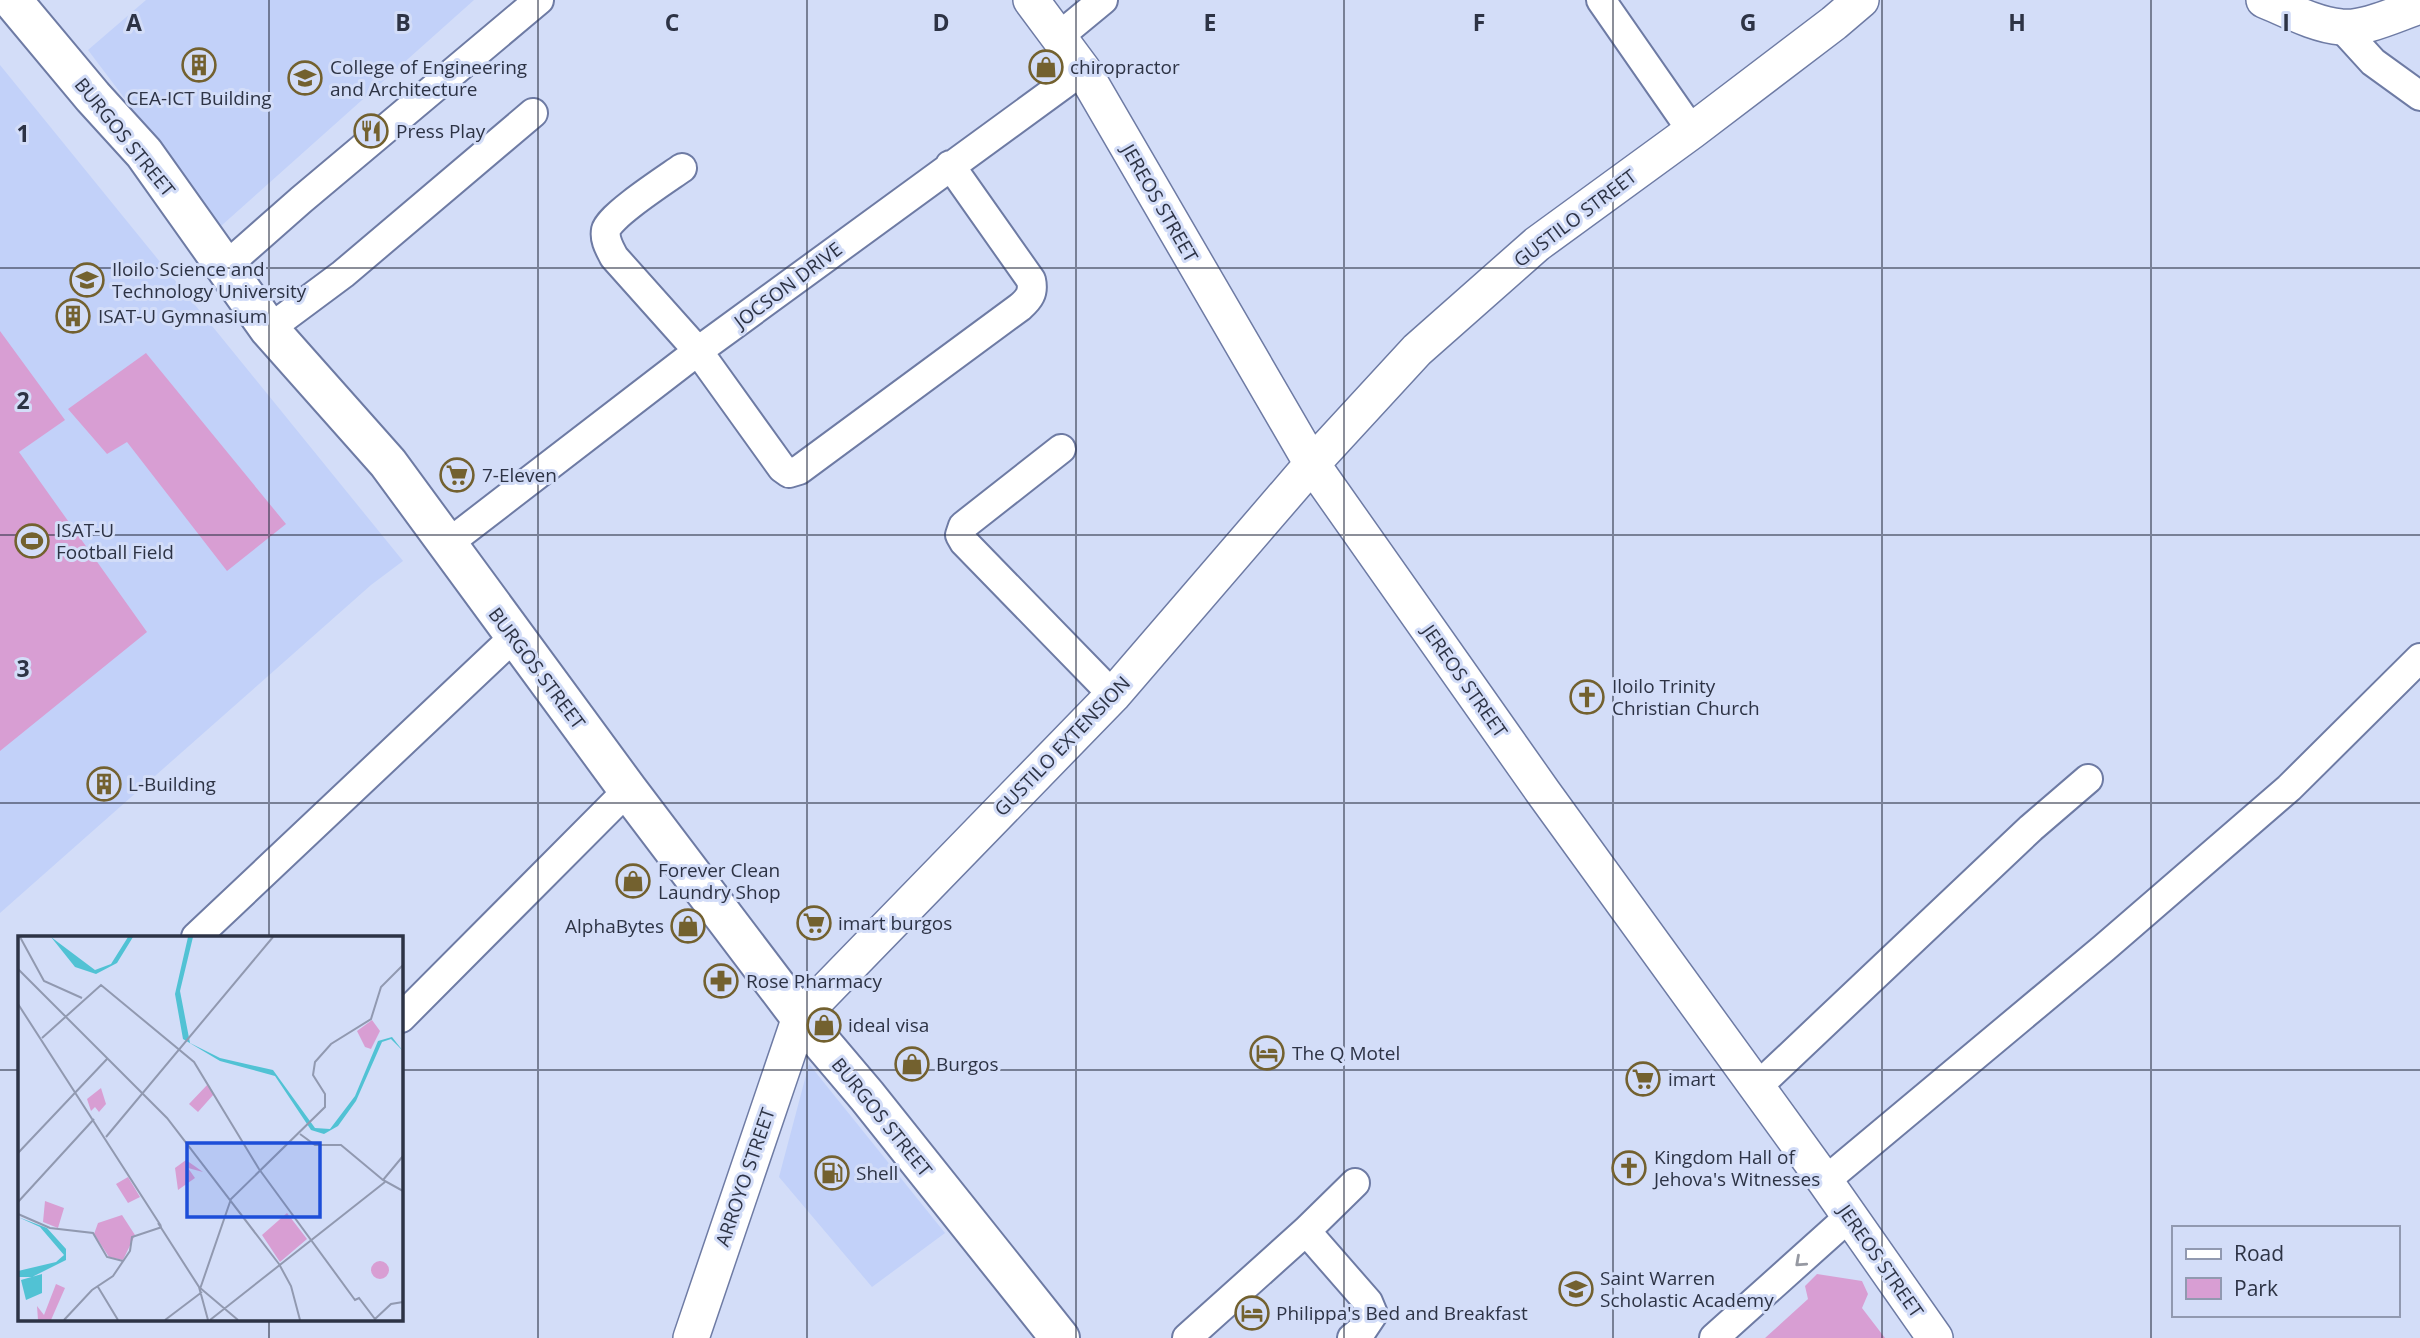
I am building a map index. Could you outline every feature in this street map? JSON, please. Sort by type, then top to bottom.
[{"type":"main road","name":"BURGOS STREET","points":[[12,0],[144,153],[269,328],[388,463],[514,637],[800,1017],[867,1096],[1060,1338]]},
{"type":"street","points":[[225,267],[311,191],[539,0]]},
{"type":"street","name":"JEREOS STREET","points":[[1031,0],[1083,70],[1312,464],[1543,792],[1825,1181],[1935,1338]]},
{"type":"street","points":[[1057,38],[1103,0]]},
{"type":"street","points":[[1601,0],[1692,131]]},
{"type":"street","name":"GUSTILO STREET","points":[[1312,464],[1417,350],[1537,244],[1692,131],[1861,0]]},
{"type":"street","points":[[2264,0],[2313,20],[2342,28],[2420,6]]},
{"type":"street","points":[[2342,28],[2373,62],[2420,96]]},
{"type":"street","name":"JOCSON DRIVE","points":[[446,545],[698,351],[1083,70]]},
{"type":"street","points":[[269,328],[343,274],[533,113]]},
{"type":"street","points":[[682,168],[615,217],[606,229],[607,241],[614,257],[698,351],[782,468],[789,473],[799,470],[1030,298],[1033,288],[1031,280],[950,165]]},
{"type":"street","points":[[1061,449],[963,526],[960,535],[1114,695]]},
{"type":"street","name":"GUSTILO EXTENSION","points":[[800,1017],[1114,695],[1312,464]]},
{"type":"street","points":[[197,936],[514,637]]},
{"type":"street","points":[[1825,1181],[2104,948],[2289,788],[2420,658]]},
{"type":"street","points":[[1757,1087],[2031,828],[2088,779]]},
{"type":"street","points":[[402,1017],[628,790]]},
{"type":"street","name":"ARROYO STREET","points":[[691,1338],[800,1017]]},
{"type":"street","points":[[1187,1338],[1306,1231],[1355,1182]]},
{"type":"street","points":[[1714,1338],[1850,1216]]},
{"type":"street","points":[[1306,1231],[1368,1302],[1373,1314],[1363,1329],[1352,1338]]},
{"type":"shaded area","name":"Iloilo Science and Technology University","points":[[146,0],[474,0],[221,226],[88,50]]},
{"type":"shaded area","name":"Iloilo Science and Technology University","points":[[0,65],[403,561],[371,585],[0,913]]},
{"type":"shaded area","points":[[809,1064],[945,1233],[872,1287],[779,1177]]},
{"type":"green space","name":"ISAT-U Football Field","points":[[0,331],[65,420],[19,452],[147,632],[0,751]]},
{"type":"green space","points":[[146,353],[286,524],[227,571],[127,442],[107,454],[68,409]]},
{"type":"green space","points":[[1817,1274],[1862,1281],[1868,1294],[1862,1308],[1885,1338],[1765,1338],[1808,1299],[1805,1286]]},
{"type":"place","name":"CEA-ICT Building","points":[[199,65]]},
{"type":"place","name":"chiropractor","points":[[1046,67]]},
{"type":"place","name":"College of Engineering and Architecture","points":[[305,78]]},
{"type":"place","name":"Press Play","points":[[371,131]]},
{"type":"place","name":"Iloilo Science and Technology University","points":[[87,280]]},
{"type":"place","name":"ISAT-U Gymnasium","points":[[73,316]]},
{"type":"place","name":"7-Eleven","points":[[457,475]]},
{"type":"place","name":"ISAT-U Football Field","points":[[32,541]]},
{"type":"place","name":"Iloilo Trinity Christian Church","points":[[1587,697]]},
{"type":"place","name":"L-Building","points":[[104,784]]},
{"type":"place","name":"Forever Clean Laundry Shop","points":[[633,881]]},
{"type":"place","name":"imart burgos","points":[[814,923]]},
{"type":"place","name":"AlphaBytes","points":[[688,926]]},
{"type":"place","name":"Rose Pharmacy","points":[[721,981]]},
{"type":"place","name":"ideal visa","points":[[824,1025]]},
{"type":"place","name":"The Q Motel","points":[[1267,1053]]},
{"type":"place","name":"Burgos","points":[[912,1064]]},
{"type":"place","name":"imart","points":[[1643,1079]]},
{"type":"place","name":"Kingdom Hall of Jehova's Witnesses","points":[[1629,1168]]},
{"type":"place","name":"Shell","points":[[832,1173]]},
{"type":"place","name":"Saint Warren Scholastic Academy","points":[[1576,1289]]},
{"type":"place","name":"Philippa's Bed and Breakfast","points":[[1252,1313]]}]
